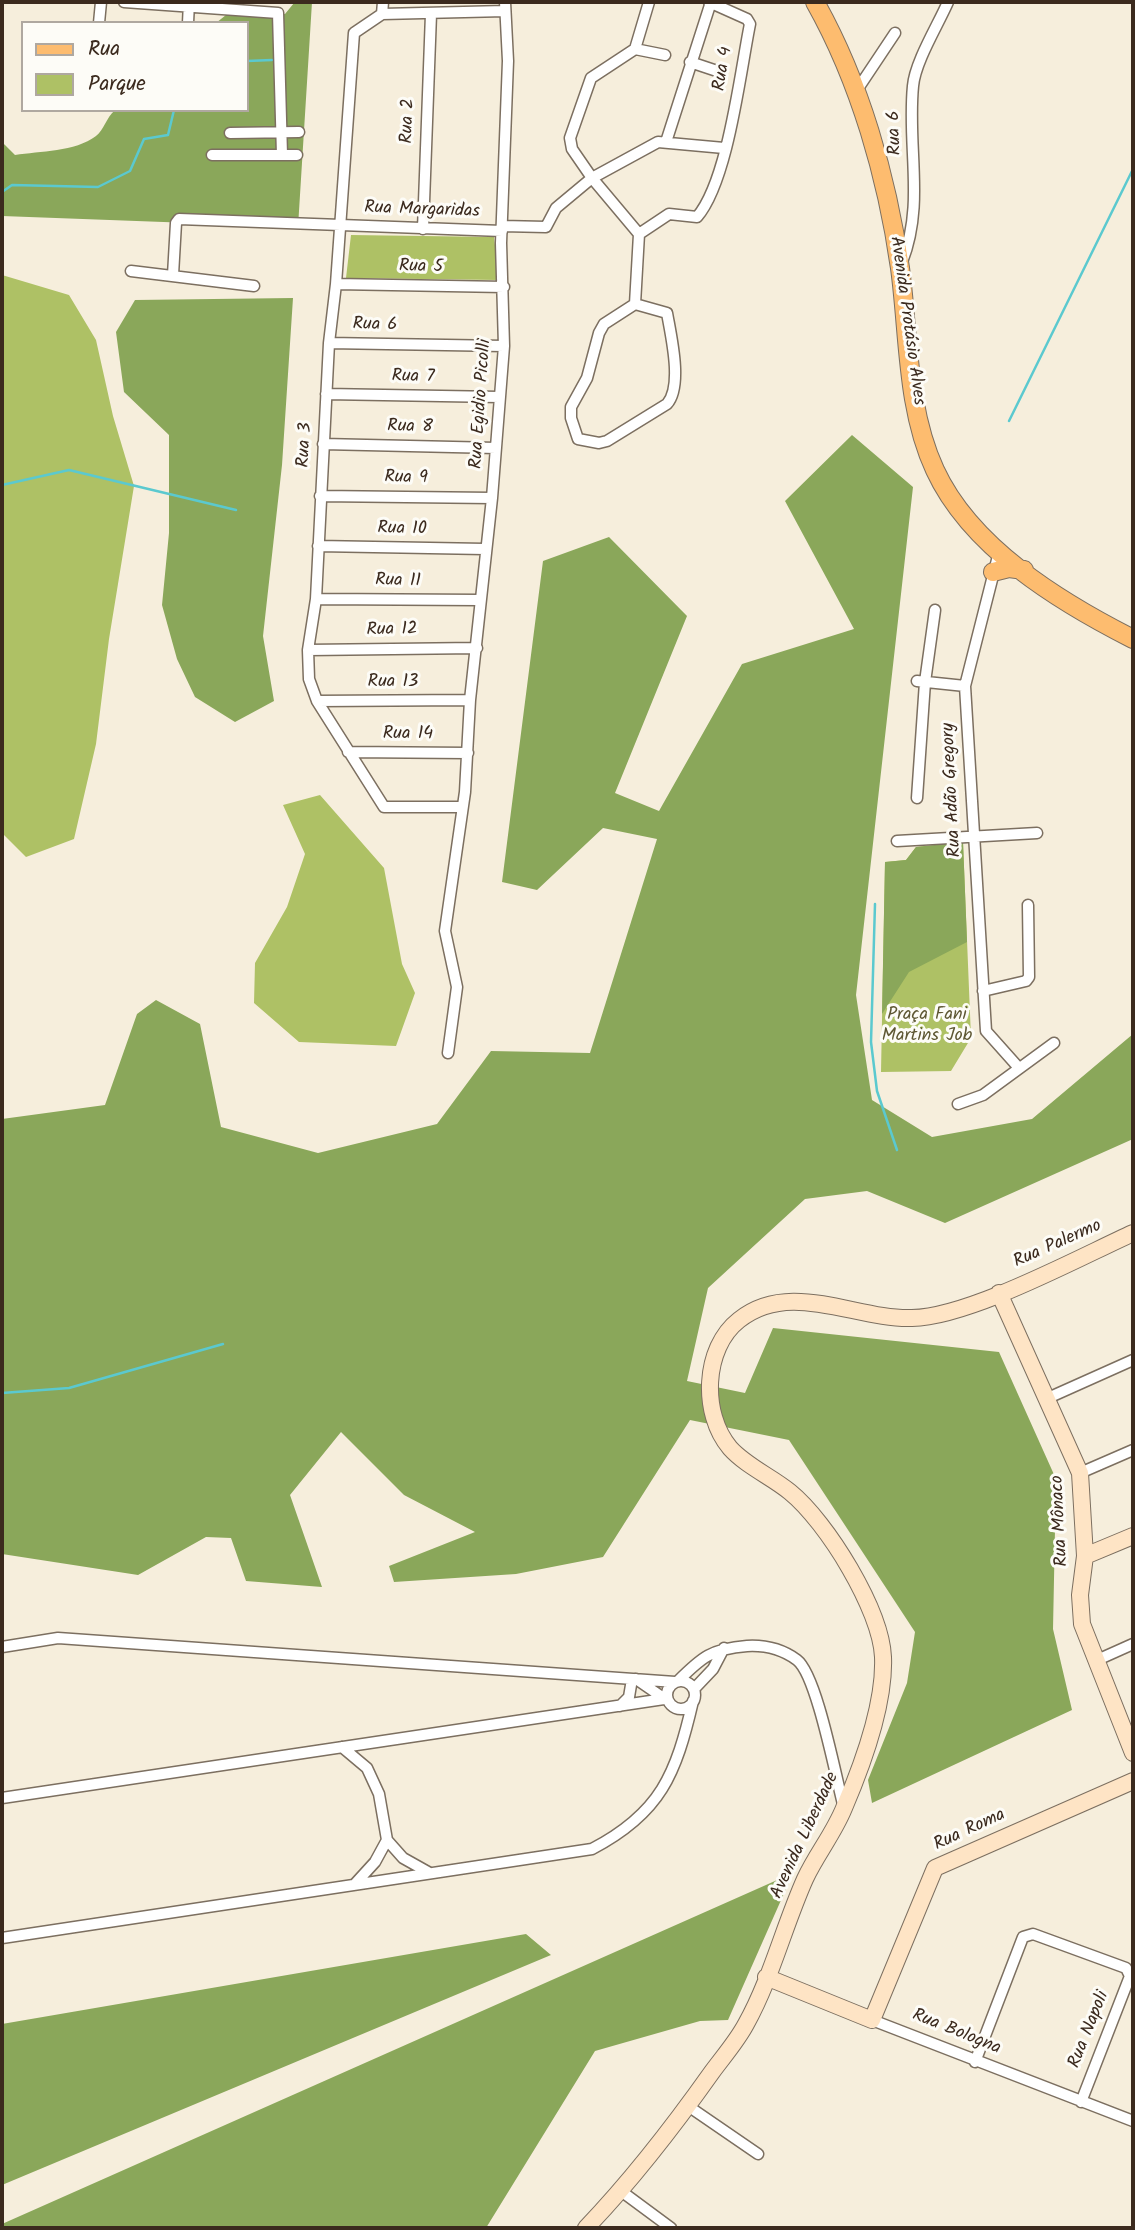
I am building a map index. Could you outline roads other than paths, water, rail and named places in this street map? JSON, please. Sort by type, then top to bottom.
[{"type":"main road","name":"Avenida Protásio Alves","points":[[815,2],[831,30],[871,135],[900,267],[914,396],[934,470],[962,513],[999,552],[1094,618],[1133,639]]},
{"type":"main road","points":[[993,572],[1009,568],[1024,570]]},
{"type":"main road","name":"Rua Palermo","points":[[999,1293],[1133,1233]]},
{"type":"main road","name":"Rua Mônaco","points":[[999,1293],[1080,1473],[1086,1556],[1080,1595],[1082,1624],[1133,1753]]},
{"type":"main road","name":"Avenida Liberdade","points":[[586,2228],[621,2191],[688,2106],[746,2024],[806,1877],[844,1808],[881,1690],[883,1655],[876,1619],[832,1538],[793,1494],[730,1448],[710,1400],[710,1370],[738,1320],[769,1305],[819,1302],[910,1319],[938,1316],[999,1293]]},
{"type":"main road","points":[[1086,1556],[1133,1536]]},
{"type":"main road","name":"Rua Roma","points":[[872,2020],[935,1868],[1133,1781]]},
{"type":"main road","name":"Rua Bologna","points":[[766,1977],[872,2020]]},
{"type":"street","points":[[99,21],[101,2]]},
{"type":"street","points":[[124,2],[189,4],[278,13],[282,155]]},
{"type":"street","points":[[383,2],[382,14],[431,14],[505,6]]},
{"type":"street","points":[[635,304],[639,234],[592,178],[572,149],[570,138],[594,75],[635,49],[649,2]]},
{"type":"street","points":[[666,142],[710,2],[728,5]]},
{"type":"street","name":"Rua 6","points":[[900,267],[912,237],[916,202],[913,83],[948,2]]},
{"type":"street","name":"Rua 4","points":[[724,148],[734,114],[750,24],[728,5]]},
{"type":"street","name":"Rua Egidio Picolli","points":[[448,1053],[457,987],[445,931],[468,753],[470,700],[492,498],[504,346],[502,229],[508,61],[505,6]]},
{"type":"street","name":"Rua 3","points":[[382,14],[354,33],[337,285],[329,343],[316,599],[308,650],[309,679],[317,701],[384,807],[462,807]]},
{"type":"street","name":"Rua 2","points":[[423,229],[431,14]]},
{"type":"street","points":[[855,93],[895,33]]},
{"type":"street","points":[[635,49],[665,55]]},
{"type":"street","points":[[690,62],[714,70]]},
{"type":"street","points":[[230,133],[299,132]]},
{"type":"street","points":[[592,178],[657,142],[724,148],[715,185],[699,216],[669,214],[639,234]]},
{"type":"street","points":[[212,155],[297,155]]},
{"type":"street","name":"Rua Margaridas","points":[[173,275],[176,223],[179,219],[423,229],[546,227],[556,208],[592,178]]},
{"type":"street","points":[[131,271],[254,286]]},
{"type":"street","name":"Rua 5","points":[[337,285],[504,287]]},
{"type":"street","points":[[635,304],[667,313],[674,368],[673,395],[667,404],[607,441],[598,443],[578,439],[571,418],[571,407],[587,378],[598,332],[604,324],[635,304]]},
{"type":"street","name":"Rua 6","points":[[329,343],[504,346]]},
{"type":"street","name":"Rua 7","points":[[326,394],[499,397]]},
{"type":"street","name":"Rua 8","points":[[323,444],[496,448]]},
{"type":"street","name":"Rua 9","points":[[320,496],[492,498]]},
{"type":"street","name":"Rua 10","points":[[318,546],[485,549]]},
{"type":"street","name":"Rua Adão Gregory","points":[[999,552],[965,686],[986,1031],[1019,1068]]},
{"type":"street","name":"Rua 11","points":[[316,599],[480,600]]},
{"type":"street","points":[[917,798],[921,682],[935,610]]},
{"type":"street","name":"Rua 12","points":[[308,650],[477,648]]},
{"type":"street","points":[[921,682],[965,686]]},
{"type":"street","name":"Rua 13","points":[[317,701],[470,700]]},
{"type":"street","name":"Rua 14","points":[[348,752],[468,753]]},
{"type":"street","points":[[897,841],[1037,833]]},
{"type":"street","points":[[983,991],[1026,981],[1029,977],[1028,905]]},
{"type":"street","points":[[958,1104],[983,1095],[1054,1043]]},
{"type":"street","points":[[1048,1398],[1133,1360]]},
{"type":"street","points":[[1080,1473],[1133,1450]]},
{"type":"street","points":[[2,1647],[58,1638],[687,1682],[694,1689]]},
{"type":"street","points":[[1095,1661],[1133,1644]]},
{"type":"street","points":[[666,1700],[667,1692],[703,1655],[724,1648],[766,1645],[799,1661],[818,1701],[844,1808]]},
{"type":"street","points":[[2,1938],[592,1849],[621,1833],[648,1809],[669,1780],[684,1739],[694,1689],[713,1669],[724,1648]]},
{"type":"street","points":[[634,1679],[679,1709],[684,1739]]},
{"type":"street","points":[[619,1707],[629,1697],[634,1679]]},
{"type":"street","points":[[2,1798],[666,1700]]},
{"type":"street","points":[[679,1709],[693,1701]]},
{"type":"street","points":[[341,1747],[367,1768],[379,1794],[387,1840],[403,1858],[428,1872]]},
{"type":"street","points":[[354,1885],[375,1862],[387,1840]]},
{"type":"street","name":"Rua Napoli","points":[[975,2062],[1023,1937],[1029,1935],[1130,1972],[1081,2102]]},
{"type":"street","name":"Rua Bologna","points":[[872,2020],[1133,2121]]},
{"type":"street","points":[[688,2106],[758,2154]]},
{"type":"street","points":[[621,2191],[671,2228]]},
{"type":"waterway","points":[[248,61],[272,60]]},
{"type":"waterway","points":[[2,192],[12,185],[98,187],[130,171],[144,139],[168,135],[174,112]]},
{"type":"waterway","points":[[1009,421],[1133,169]]},
{"type":"waterway","points":[[2,485],[69,470],[236,510]]},
{"type":"waterway","points":[[875,904],[871,1042],[877,1091],[897,1150]]},
{"type":"waterway","points":[[2,1393],[69,1388],[223,1344]]},
{"type":"park label","name":"Praça Fani Martins Job","points":[[927,1026]]}]
